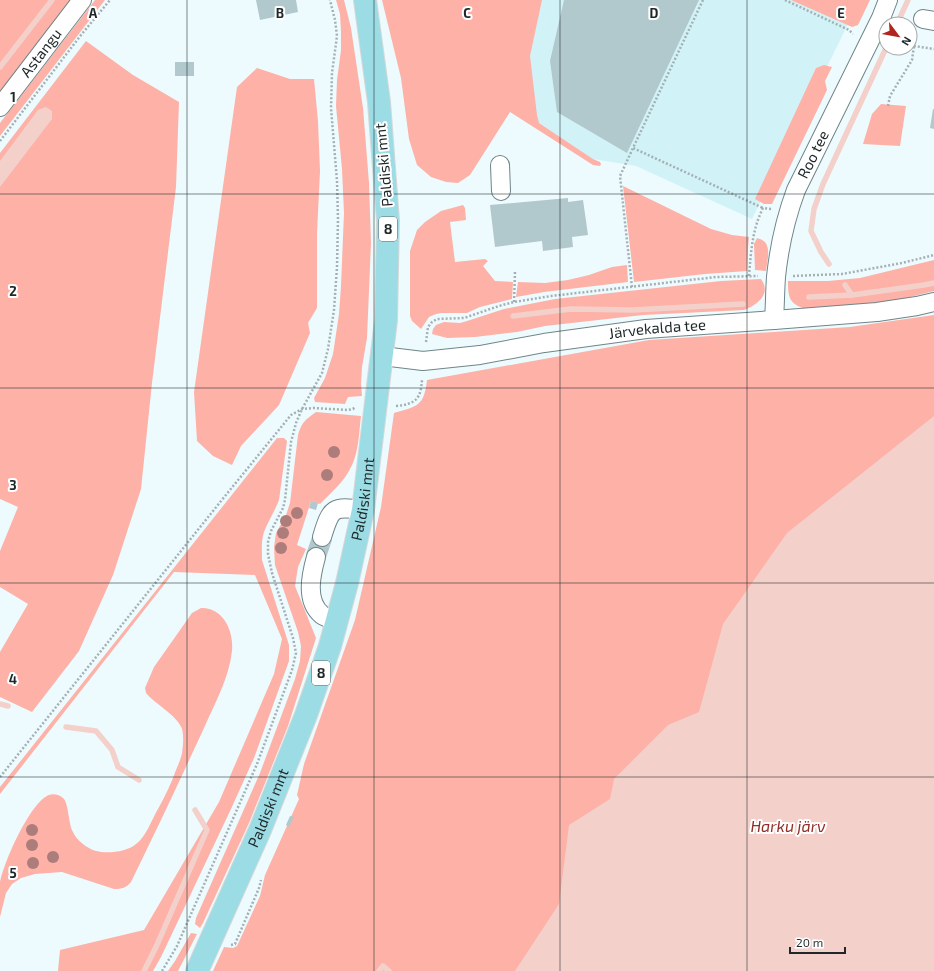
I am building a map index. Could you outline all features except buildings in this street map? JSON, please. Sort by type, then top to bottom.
[{"type":"main road","name":"Paldiski mnt","points":[[197,971],[260,830],[306,715],[330,646],[347,583],[363,510],[386,320],[388,221],[379,102],[365,0]]},
{"type":"street","name":"Astangu","points":[[0,107],[82,0]]},
{"type":"street","name":"Roo tee","points":[[774,320],[776,276],[789,210],[796,190],[881,18],[888,0]]},
{"type":"street","points":[[500,166],[501,191]]},
{"type":"street","name":"Järvekalda tee","points":[[382,356],[423,361],[480,355],[544,343],[646,329],[877,312],[934,302]]},
{"type":"street","points":[[322,537],[327,522],[332,513],[338,508],[363,510]]},
{"type":"street","points":[[316,557],[312,572],[310,591],[314,605],[323,616],[337,620]]},
{"type":"path","points":[[0,141],[81,35],[110,0]]},
{"type":"path","points":[[162,971],[177,946],[254,771],[292,670],[296,653],[293,638],[272,573],[268,554],[268,542],[271,530],[283,508],[285,500],[292,442],[296,424],[302,408],[322,373],[328,349],[335,303],[338,219],[337,181],[331,108],[332,73],[337,36],[330,0]]},
{"type":"path","points":[[632,287],[620,176],[633,148],[636,137],[703,0]]},
{"type":"path","points":[[785,0],[849,30],[853,34]]},
{"type":"path","points":[[888,106],[890,96],[912,60],[913,56]]},
{"type":"path","points":[[633,148],[762,208]]},
{"type":"path","points":[[787,276],[842,274],[902,263],[934,255]]},
{"type":"path","points":[[514,302],[515,272]]},
{"type":"path","points":[[427,333],[428,327],[437,319],[464,318],[514,302],[551,296],[716,277],[765,276]]},
{"type":"path","points":[[395,406],[406,405],[416,400],[421,392],[422,381]]},
{"type":"path","points":[[0,777],[291,415],[302,408],[348,410],[353,409],[358,404]]},
{"type":"shaded area","points":[[0,0],[71,0],[0,92]]},
{"type":"shaded area","points":[[95,0],[105,0],[0,136],[0,123]]},
{"type":"shaded area","points":[[336,0],[344,0],[351,28],[363,108],[369,183],[371,243],[367,338],[362,367],[361,384],[362,396],[348,397],[345,404],[315,402],[314,398],[325,378],[333,354],[339,314],[341,286],[344,213],[342,169],[336,106],[337,80],[341,50],[341,32],[340,14]]},
{"type":"shaded area","points":[[382,0],[542,0],[530,56],[539,123],[593,159],[600,162],[600,166],[593,165],[510,112],[470,175],[458,183],[446,182],[431,177],[417,165],[409,139],[401,78]]},
{"type":"shaded area","points":[[525,0],[860,0],[752,219],[636,166],[593,159],[503,99]]},
{"type":"shaded area","points":[[791,0],[870,0],[858,25],[852,27]]},
{"type":"shaded area","points":[[86,41],[133,75],[179,102],[176,187],[152,383],[141,489],[113,575],[79,651],[32,712],[0,697],[0,652],[28,604],[0,587],[0,551],[18,507],[0,499],[0,153]]},
{"type":"shaded area","points":[[824,65],[832,67],[825,81],[827,90],[772,204],[764,204],[755,199],[816,68]]},
{"type":"shaded area","points":[[257,68],[290,79],[314,79],[318,121],[320,171],[317,234],[317,308],[308,323],[310,333],[279,405],[241,446],[232,465],[213,456],[197,441],[194,392],[237,87]]},
{"type":"shaded area","points":[[881,104],[906,106],[900,146],[863,144],[872,114]]},
{"type":"shaded area","points":[[623,186],[711,229],[732,235],[749,237],[747,271],[634,282]]},
{"type":"shaded area","points":[[463,205],[465,208],[466,220],[450,222],[455,262],[485,259],[488,261],[483,266],[495,281],[513,282],[512,299],[480,307],[467,313],[436,314],[429,317],[421,329],[412,321],[410,316],[410,251],[417,230],[425,222],[441,211]]},
{"type":"shaded area","points":[[757,238],[765,242],[767,245],[768,256],[766,271],[755,270],[754,244]]},
{"type":"shaded area","points":[[934,260],[934,291],[898,300],[870,304],[806,309],[796,305],[789,296],[788,281],[828,281],[860,278]]},
{"type":"shaded area","points":[[627,265],[628,282],[544,292],[516,297],[518,282],[545,283],[568,280],[612,267]]},
{"type":"shaded area","points":[[761,279],[765,289],[762,298],[754,305],[744,310],[643,315],[545,326],[517,332],[475,337],[447,338],[432,334],[436,325],[444,322],[460,323],[504,309],[555,299],[721,281]]},
{"type":"shaded area","points":[[934,315],[934,508],[651,971],[213,971],[224,947],[233,948],[237,946],[260,896],[265,875],[299,799],[297,795],[304,764],[355,620],[381,507],[394,413],[414,407],[418,404],[424,396],[427,380],[649,340],[850,327]]},
{"type":"shaded area","points":[[316,412],[361,416],[357,447],[352,465],[334,491],[320,504],[311,501],[297,545],[306,549],[298,567],[295,586],[316,638],[288,726],[249,823],[200,928],[195,924],[196,918],[260,773],[295,679],[300,661],[301,646],[298,632],[275,565],[274,547],[276,533],[286,515],[290,503],[298,435],[304,422]]},
{"type":"shaded area","points":[[277,438],[284,438],[287,441],[279,500],[264,532],[262,542],[262,560],[289,645],[289,661],[254,758],[161,957],[153,971],[58,971],[60,950],[144,930],[219,802],[274,674],[282,639],[255,575],[174,572],[0,794],[0,787]]},
{"type":"shaded area","points":[[201,608],[215,611],[226,622],[229,628],[232,651],[228,671],[204,728],[131,882],[124,888],[114,889],[62,872],[35,874],[21,878],[12,884],[6,893],[0,917],[0,883],[6,862],[18,834],[26,821],[34,809],[49,795],[52,794],[63,798],[66,804],[71,828],[75,835],[83,844],[93,850],[111,852],[128,849],[140,841],[146,832],[168,790],[182,753],[183,738],[180,724],[146,693],[145,688],[154,667],[192,613]]},
{"type":"shaded area","points":[[191,933],[197,934],[178,971],[168,971],[175,961]]},
{"type":"water","points":[[46,107],[52,111],[52,119],[0,187],[0,161],[38,110]]},
{"type":"water","name":"Harku järv","points":[[934,416],[934,971],[515,971],[559,904],[569,825],[610,799],[614,779],[668,725],[699,712],[723,624],[787,533]]},
{"type":"waterway","points":[[0,67],[52,0]]},
{"type":"waterway","points":[[901,16],[908,0]]},
{"type":"waterway","points":[[829,264],[821,252],[811,231],[814,209],[823,184],[882,56]]},
{"type":"waterway","points":[[809,297],[852,295],[934,283]]},
{"type":"waterway","points":[[845,285],[852,295]]},
{"type":"waterway","points":[[513,316],[571,309],[633,310],[743,304]]},
{"type":"waterway","points":[[0,704],[8,706]]},
{"type":"waterway","points":[[66,727],[96,731],[112,750],[118,767],[139,780]]},
{"type":"waterway","points":[[144,971],[207,830],[195,810]]},
{"type":"waterway","points":[[379,971],[383,966],[389,971]]}]
